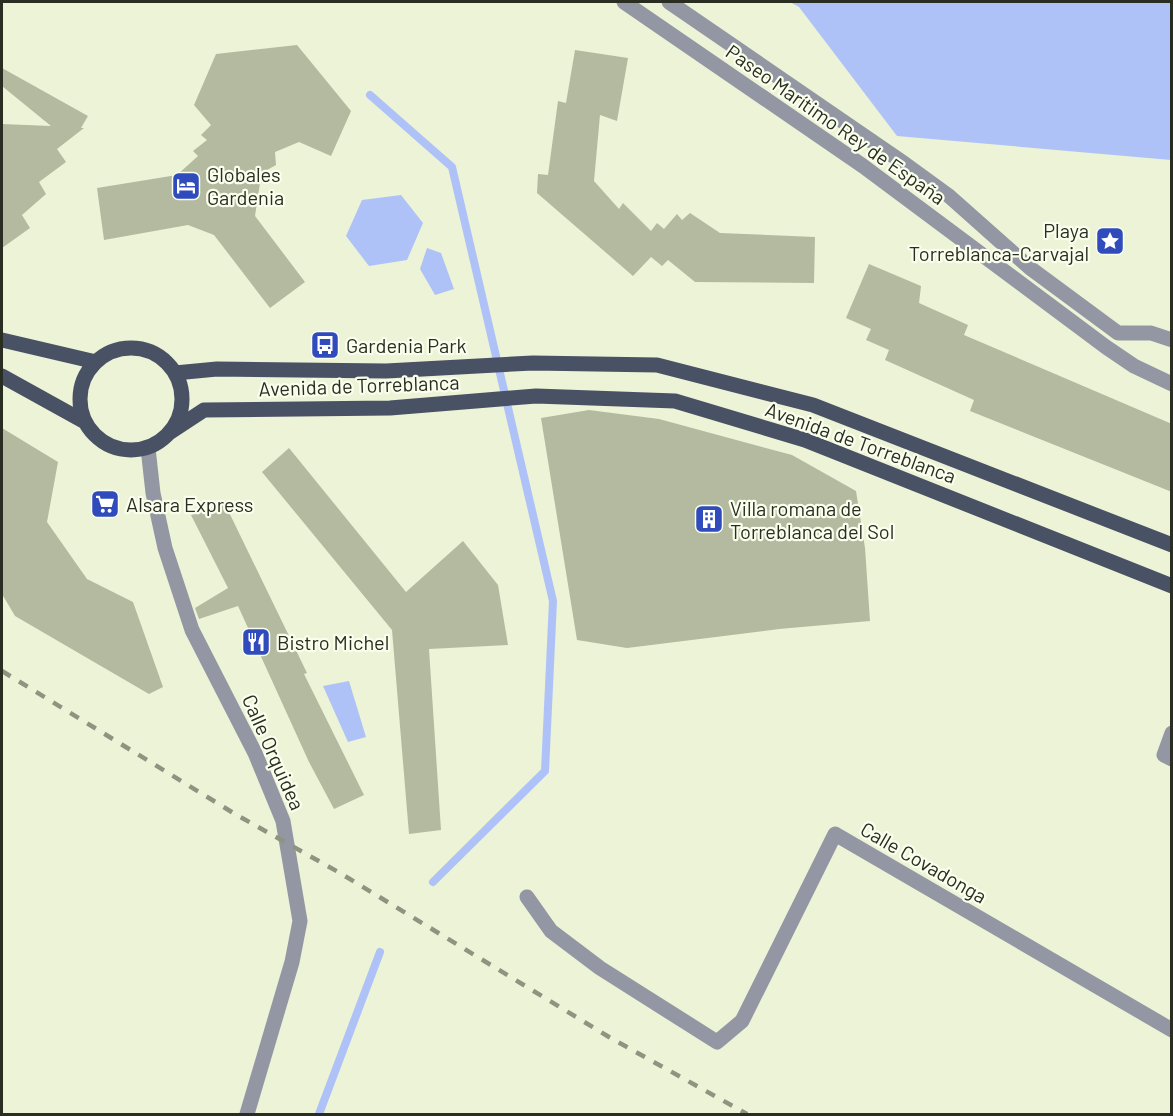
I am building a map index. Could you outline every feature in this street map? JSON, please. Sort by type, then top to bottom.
[{"type":"main road","points":[[2,339],[96,362]]},
{"type":"main road","points":[[138,348],[153,353],[175,373],[181,388],[182,404],[178,420],[170,433],[148,448],[118,449],[93,434],[85,422],[80,406],[81,390],[86,375],[96,362],[108,354],[122,349],[138,348]]},
{"type":"main road","name":"Avenida de Torreblanca","points":[[175,373],[217,369],[386,370],[534,363],[657,365],[813,405],[1172,545]]},
{"type":"main road","points":[[2,376],[85,422]]},
{"type":"main road","name":"Avenida de Torreblanca","points":[[170,433],[204,410],[390,408],[536,396],[675,401],[805,440],[1172,586]]},
{"type":"street","name":"Paseo Marítimo Rey de España","points":[[624,2],[863,166],[1106,347],[1134,366],[1172,384]]},
{"type":"street","points":[[669,2],[914,170],[949,196],[1030,268],[1118,333],[1151,333],[1172,340]]},
{"type":"street","name":"Calle Orquidea","points":[[148,448],[153,493],[165,548],[192,630],[255,753],[283,821],[300,921],[292,962],[247,1114]]},
{"type":"street","points":[[1168,757],[1172,733]]},
{"type":"street","name":"Calle Covadonga","points":[[526,897],[551,931],[600,968],[717,1042],[742,1021],[835,834],[1172,1030]]},
{"type":"water","points":[[790,2],[1171,2],[1171,160],[897,136],[799,7]]},
{"type":"water","points":[[401,195],[423,223],[407,260],[369,266],[346,236],[362,200]]},
{"type":"water","points":[[427,248],[441,253],[454,289],[435,295],[420,269]]},
{"type":"water","points":[[349,681],[366,737],[348,742],[323,686]]},
{"type":"building","name":"Globales Gardenia","points":[[297,45],[351,111],[331,156],[299,142],[275,152],[276,165],[267,170],[268,182],[260,183],[255,216],[305,282],[270,308],[214,235],[188,225],[104,240],[97,188],[177,175],[198,156],[193,151],[207,140],[201,135],[211,125],[194,105],[216,54]]},
{"type":"building","points":[[575,50],[628,58],[617,121],[600,115],[594,181],[619,209],[623,203],[651,231],[657,223],[664,229],[677,214],[682,220],[690,213],[720,233],[815,237],[814,283],[695,282],[668,260],[662,266],[651,257],[633,276],[537,193],[538,174],[548,175],[558,101],[566,103]]},
{"type":"building","points":[[2,68],[88,116],[81,128],[84,128],[57,149],[66,162],[39,182],[46,194],[22,215],[30,228],[2,248],[2,124],[51,126],[2,86]]},
{"type":"building","points":[[869,264],[921,286],[919,303],[968,325],[964,335],[1172,424],[1172,492],[970,411],[974,400],[885,360],[889,350],[866,340],[871,329],[846,318]]},
{"type":"building","name":"Villa romana de Torreblanca del Sol","points":[[589,410],[659,419],[792,455],[856,491],[865,548],[870,621],[779,629],[627,648],[577,640],[541,418]]},
{"type":"building","points":[[2,428],[58,462],[47,522],[87,579],[133,602],[163,687],[149,694],[15,616],[2,594]]},
{"type":"building","points":[[289,448],[406,592],[463,541],[498,585],[508,645],[429,649],[441,830],[409,834],[392,630],[262,472]]},
{"type":"building","points":[[224,502],[307,673],[304,674],[364,795],[334,809],[309,762],[238,606],[199,619],[195,608],[228,588],[191,515]]},
{"type":"waterway","points":[[370,95],[452,167],[553,601],[545,771],[433,882]]},
{"type":"waterway","points":[[319,1114],[380,952]]},
{"type":"railway","points":[[2,671],[235,814],[340,873],[609,1037],[747,1114]]},
{"type":"place","name":"Globales Gardenia","points":[[186,186]]},
{"type":"place","name":"Playa Torreblanca-Carvajal","points":[[1110,241]]},
{"type":"place","name":"Gardenia Park","points":[[325,345]]},
{"type":"place","name":"Alsara Express","points":[[105,504]]},
{"type":"place","name":"Villa romana de Torreblanca del Sol","points":[[709,519]]},
{"type":"place","name":"Bistro Michel","points":[[256,642]]}]
